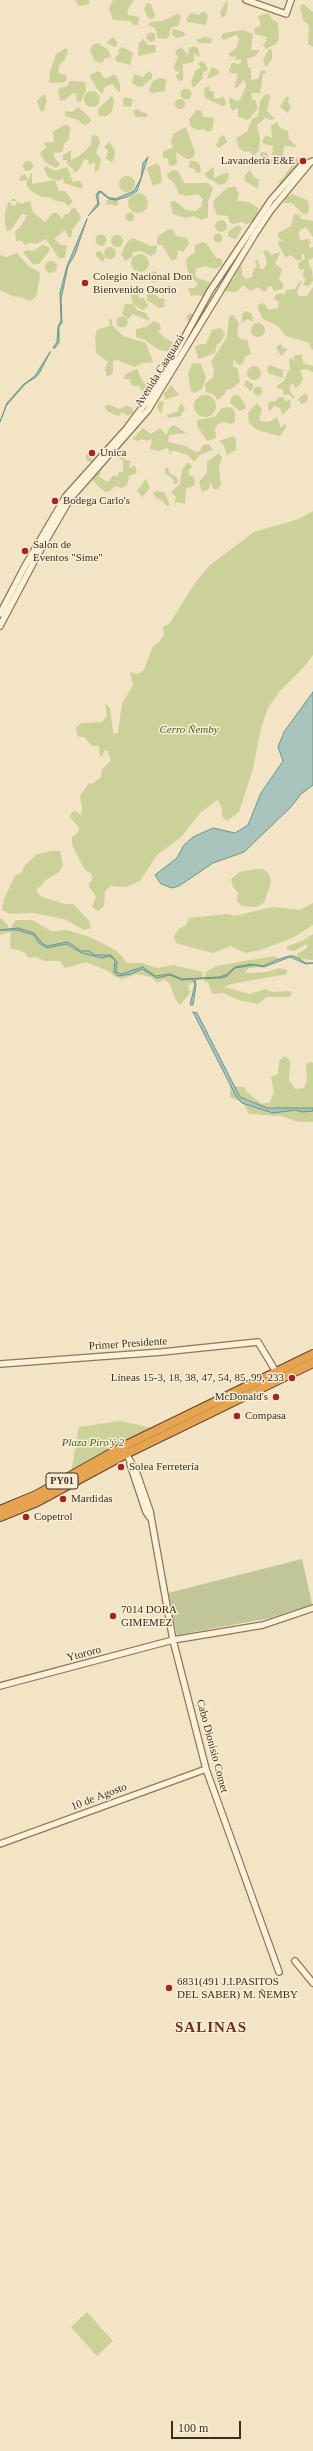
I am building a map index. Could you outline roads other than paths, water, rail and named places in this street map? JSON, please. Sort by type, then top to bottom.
[{"type":"highway","name":"PY01","points":[[0,1517],[37,1502],[205,1411],[279,1375],[313,1354]]},
{"type":"highway","name":"PY01","points":[[279,1375],[313,1363]]},
{"type":"highway","name":"PY01","points":[[0,1510],[36,1496],[126,1454]]},
{"type":"street","points":[[246,0],[286,14],[291,0]]},
{"type":"street","name":"Avenida Caaguazú","points":[[0,614],[24,566],[66,496],[127,428],[156,389],[210,291],[266,207],[285,182],[301,166],[311,162]]},
{"type":"street","name":"Avenida Caaguazú","points":[[0,626],[38,554],[70,499],[130,433],[152,404],[255,234],[271,210],[311,162]]},
{"type":"street","name":"Primer Presidente","points":[[0,1364],[162,1352],[258,1342],[279,1375]]},
{"type":"street","name":"Cabo Dionisio Comet","points":[[126,1454],[146,1512],[151,1519],[173,1640],[206,1769],[279,1972]]},
{"type":"street","name":"Ytororo","points":[[0,1686],[173,1640],[263,1625],[313,1608]]},
{"type":"street","name":"10 de Agosto","points":[[0,1844],[206,1769]]},
{"type":"street","points":[[295,1961],[313,1983]]},
{"type":"water","points":[[148,157],[137,191],[127,197],[116,200],[109,199],[100,192],[98,196],[99,205],[88,216],[98,203],[96,195],[98,192],[101,191],[108,197],[115,199],[134,191],[141,178],[143,163]]},
{"type":"water","points":[[87,219],[75,254],[68,266],[61,299],[62,323],[59,327],[59,342],[55,348],[53,348],[57,342],[58,327],[61,320],[60,293],[67,266]]},
{"type":"water","points":[[50,352],[36,377],[25,384],[6,406],[0,422],[7,403],[24,384],[35,376]]},
{"type":"water","points":[[313,692],[313,785],[301,794],[291,807],[244,852],[213,863],[179,886],[172,888],[161,884],[155,875],[177,858],[184,845],[193,837],[213,828],[235,833],[248,825],[261,793],[283,761],[278,747],[284,732]]},
{"type":"water","points":[[18,928],[34,933],[42,943],[47,946],[67,942],[81,951],[89,951],[95,955],[111,955],[117,962],[116,972],[121,974],[143,967],[155,976],[170,974],[182,979],[219,977],[226,975],[235,967],[251,964],[263,966],[289,956],[294,956],[306,963],[313,963],[306,964],[290,957],[264,967],[254,965],[235,968],[226,977],[195,979],[196,985],[193,1005],[190,1005],[195,984],[192,979],[182,980],[170,975],[157,978],[142,969],[131,974],[118,976],[114,972],[115,960],[109,956],[102,958],[82,953],[66,944],[47,948],[39,943],[34,935],[17,930],[0,930]]},
{"type":"water","points":[[193,1012],[197,1013],[240,1097],[267,1108],[313,1108],[313,1111],[303,1112],[295,1110],[273,1113],[242,1103],[236,1096]]},
{"type":"place","name":"Lavandería E&E","points":[[303,161]]},
{"type":"place","name":"Colegio Nacional Don Bienvenido Osorio","points":[[85,283]]},
{"type":"place","name":"Unica","points":[[92,453]]},
{"type":"place","name":"Bodega Carlo's","points":[[55,501]]},
{"type":"place","name":"Salon de Eventos \"Sime\"","points":[[25,551]]},
{"type":"place","name":"Líneas 15-3, 18, 38, 47, 54, 85, 99, 233","points":[[292,1378]]},
{"type":"place","name":"McDonald's","points":[[276,1397]]},
{"type":"place","name":"Compasa","points":[[237,1416]]},
{"type":"place","name":"Solea Ferretería","points":[[121,1467]]},
{"type":"place","name":"Mardidas","points":[[63,1499]]},
{"type":"place","name":"Copetrol","points":[[26,1517]]},
{"type":"place","name":"7014 DORA GIMEMEZ","points":[[113,1616]]},
{"type":"place","name":"6831(491 J.I.PASITOS DEL SABER) M. ÑEMBY","points":[[169,1988]]},
{"type":"district","name":"SALINAS","points":[[211,2028]]},
{"type":"park label","name":"Cerro Ñemby","points":[[189,730]]},
{"type":"park label","name":"Plaza Piro'ý 2","points":[[93,1443]]}]
